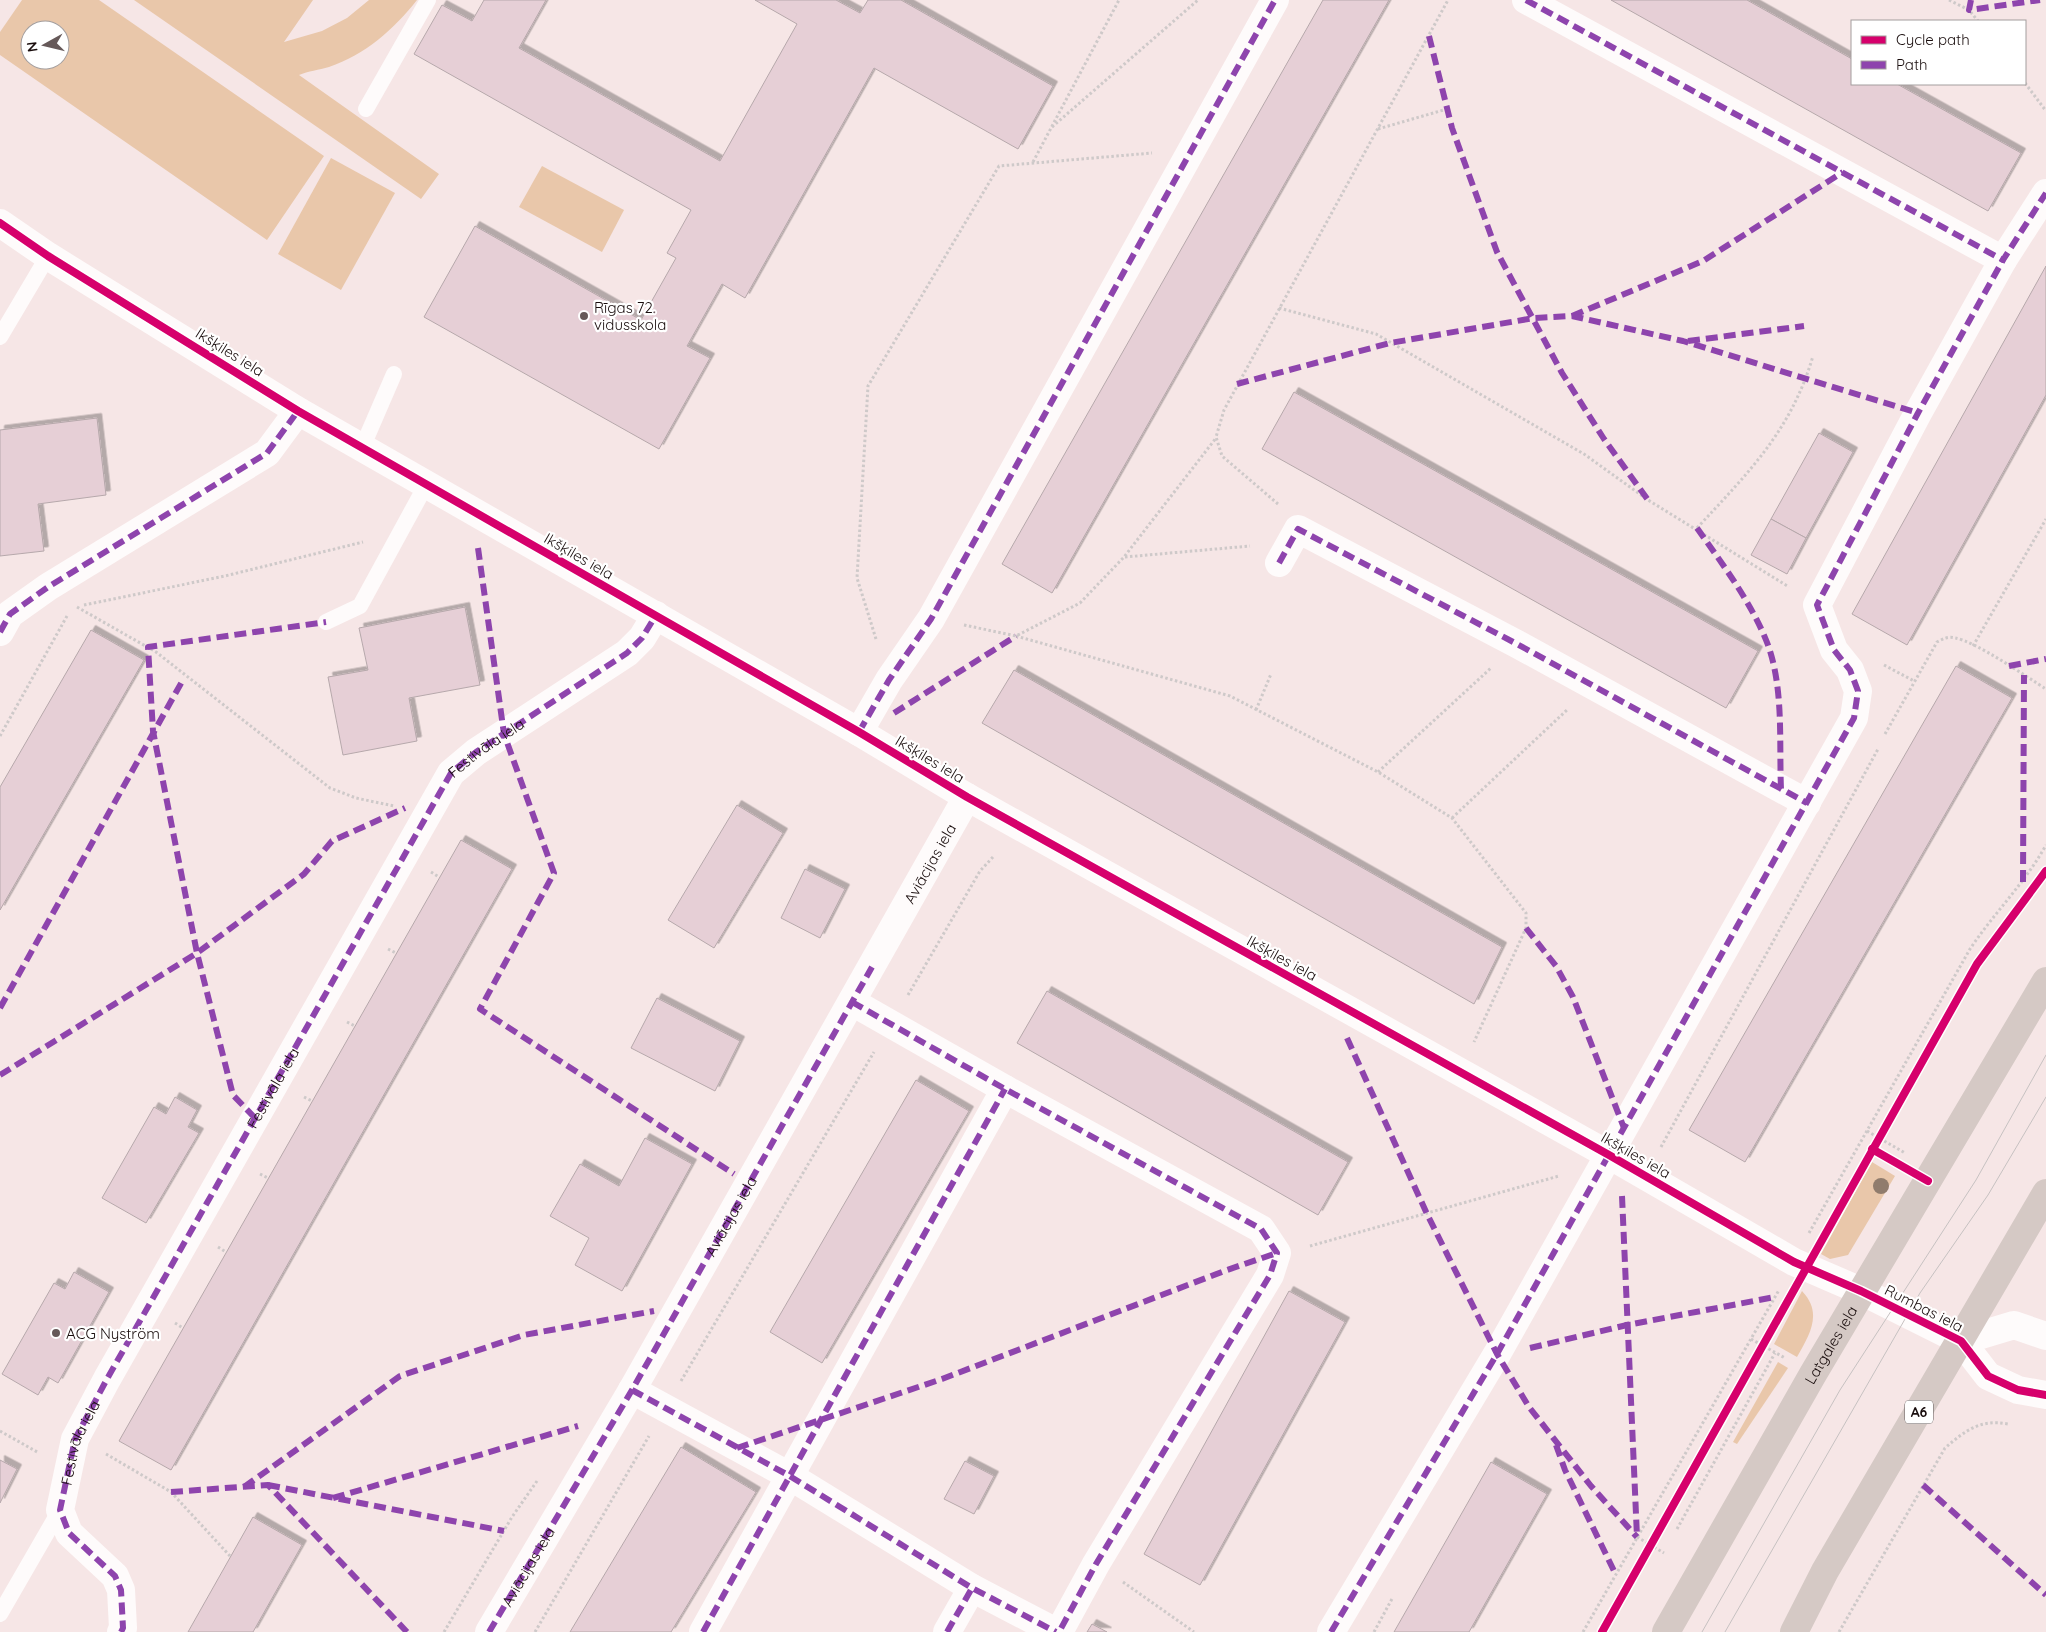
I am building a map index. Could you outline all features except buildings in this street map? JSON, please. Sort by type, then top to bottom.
[{"type":"highway","name":"Latgales iela","points":[[1666,1632],[1861,1291],[2046,981]]},
{"type":"highway","name":"A6","points":[[1794,1632],[1825,1571],[2046,1193]]},
{"type":"street","points":[[859,732],[889,680],[931,619],[1275,0]]},
{"type":"street","points":[[1526,0],[2002,260]]},
{"type":"street","points":[[1331,1632],[1497,1354],[1854,718],[1858,692],[1850,670],[1834,650],[1817,605],[2002,260],[2046,193]]},
{"type":"street","name":"Ikšķiles iela","points":[[0,223],[48,256],[298,411],[656,615],[968,797],[1609,1155],[1794,1262],[1861,1291]]},
{"type":"street","points":[[0,632],[10,614],[48,586],[267,453],[298,411]]},
{"type":"street","points":[[1282,559],[1298,529],[1517,644],[1592,687],[1807,803]]},
{"type":"street","name":"Festivāla iela","points":[[60,1510],[75,1439],[107,1379],[451,773],[476,752],[627,652],[642,638],[656,615]]},
{"type":"street","name":"Aviācijas iela","points":[[489,1632],[632,1390],[968,797]]},
{"type":"street","points":[[632,1390],[788,1475],[972,1588],[1058,1632],[1096,1564],[1270,1275],[1277,1253],[1261,1229],[1005,1090],[852,1002]]},
{"type":"street","points":[[702,1632],[788,1475],[1005,1090]]},
{"type":"street","name":"Rumbas iela","points":[[1861,1291],[1961,1341],[1988,1376],[2018,1390],[2046,1395]]},
{"type":"street","name":"Rumbas iela","points":[[1961,1341],[2014,1325],[2046,1336]]},
{"type":"street","points":[[60,1510],[69,1533],[115,1576],[121,1590],[123,1628],[121,1632]]},
{"type":"street","points":[[947,1632],[972,1588]]},
{"type":"lane","points":[[366,109],[428,0]]},
{"type":"lane","points":[[0,338],[48,256]]},
{"type":"lane","points":[[362,448],[394,374]]},
{"type":"lane","points":[[326,622],[360,606],[426,485]]},
{"type":"lane","points":[[0,1614],[60,1510]]},
{"type":"path","points":[[1033,163],[1119,0]]},
{"type":"path","points":[[1052,127],[1198,0]]},
{"type":"path","points":[[1016,636],[1080,603],[1124,557],[1216,437],[1224,410],[1278,308],[1448,0]]},
{"type":"path","points":[[1949,0],[1969,10],[1977,20]]},
{"type":"path","points":[[2026,84],[2046,111]]},
{"type":"path","points":[[1377,129],[1447,109]]},
{"type":"path","points":[[889,680],[857,578],[868,386],[998,166],[1190,150]]},
{"type":"path","points":[[1278,308],[1376,334],[1584,454],[1648,500],[1697,528],[1817,605]]},
{"type":"path","points":[[1697,528],[1747,474],[1778,436],[1806,379],[1813,356]]},
{"type":"path","points":[[1216,437],[1222,456],[1239,473],[1271,496],[1298,529]]},
{"type":"path","points":[[1973,646],[2046,519]]},
{"type":"path","points":[[0,736],[68,614],[76,607],[225,576],[400,532]]},
{"type":"path","points":[[1124,557],[1265,545],[1282,559]]},
{"type":"path","points":[[48,586],[76,607],[156,652],[330,788],[356,798],[429,813]]},
{"type":"path","points":[[931,619],[1016,636],[1230,696],[1378,772],[1452,818],[1526,913],[1526,928],[1473,1043]]},
{"type":"path","points":[[1660,1149],[1937,642],[1946,638],[1956,638],[2046,689]]},
{"type":"path","points":[[1378,772],[1517,644]]},
{"type":"path","points":[[1256,710],[1271,674]]},
{"type":"path","points":[[1452,818],[1592,687]]},
{"type":"path","points":[[535,1632],[980,871],[993,857]]},
{"type":"path","points":[[1877,1141],[1884,1129]]},
{"type":"path","points":[[1867,1131],[1877,1141],[1906,1154]]},
{"type":"path","points":[[1277,1253],[1427,1214],[1560,1175]]},
{"type":"path","points":[[1757,1354],[1766,1338]]},
{"type":"path","points":[[1751,1339],[1788,1360]]},
{"type":"path","points":[[1677,1529],[1775,1353]]},
{"type":"path","points":[[1839,1632],[1945,1448],[1967,1429],[1982,1424],[2012,1425]]},
{"type":"path","points":[[0,1431],[68,1470]]},
{"type":"path","points":[[104,1453],[171,1492],[230,1556]]},
{"type":"path","points":[[1637,1537],[1664,1553]]},
{"type":"path","points":[[1646,1554],[1655,1538]]},
{"type":"path","points":[[1096,1564],[1194,1632]]},
{"type":"shaded area","points":[[22,0],[99,0],[324,156],[267,240],[22,70],[70,70],[70,20],[20,20],[20,69],[0,55],[0,32]]},
{"type":"shaded area","points":[[134,0],[313,0],[284,42],[322,31],[347,18],[369,0],[417,0],[389,31],[355,56],[329,67],[299,75],[439,174],[421,199]]},
{"type":"shaded area","points":[[331,158],[395,193],[341,290],[278,254]]},
{"type":"shaded area","points":[[542,166],[624,210],[602,252],[519,207]]},
{"type":"shaded area","points":[[1872,1162],[1895,1176],[1848,1255],[1830,1259],[1821,1254]]},
{"type":"shaded area","points":[[1802,1291],[1812,1307],[1813,1315],[1810,1332],[1797,1357],[1774,1344]]},
{"type":"shaded area","points":[[1778,1362],[1788,1368],[1737,1444],[1733,1442]]},
{"type":"tram line","points":[[1702,1632],[1840,1390],[1976,1180],[2046,1055]]},
{"type":"tram line","points":[[1725,1632],[1920,1293],[1988,1195],[2046,1097]]},
{"type":"marked path","points":[[859,732],[889,680],[931,619],[1275,0]]},
{"type":"marked path","points":[[1526,0],[2003,260],[2046,193]]},
{"type":"marked path","points":[[1971,0],[1969,10],[2040,0]]},
{"type":"marked path","points":[[1429,36],[1452,128],[1497,252],[1562,373],[1604,439],[1648,500]]},
{"type":"marked path","points":[[1572,316],[1703,261],[1843,172]]},
{"type":"marked path","points":[[1331,1632],[1497,1354],[1854,718],[1858,691],[1850,670],[1834,650],[1817,605],[1918,413],[2003,260]]},
{"type":"marked path","points":[[1237,384],[1390,343],[1534,318],[1572,316],[1683,341],[1918,413]]},
{"type":"marked path","points":[[1688,341],[1804,326]]},
{"type":"marked path","points":[[0,632],[10,614],[48,587],[267,453],[298,411]]},
{"type":"marked path","points":[[1697,528],[1745,599],[1768,645],[1777,680],[1779,698],[1781,789]]},
{"type":"marked path","points":[[1279,563],[1298,529],[1517,644],[1807,803]]},
{"type":"marked path","points":[[478,548],[504,734],[554,873],[480,1009],[734,1174]]},
{"type":"marked path","points":[[121,1632],[123,1628],[121,1590],[115,1576],[69,1533],[60,1510],[75,1439],[107,1379],[451,773],[476,752],[627,653],[642,638],[656,615]]},
{"type":"marked path","points":[[255,1118],[233,1095],[197,953],[153,731],[148,647],[326,622]]},
{"type":"marked path","points":[[894,713],[1016,636]]},
{"type":"marked path","points":[[2009,666],[2046,659]]},
{"type":"marked path","points":[[2023,882],[2024,675]]},
{"type":"marked path","points":[[0,1008],[184,678]]},
{"type":"marked path","points":[[0,1075],[197,953],[304,874],[332,841],[405,808]]},
{"type":"marked path","points":[[1526,928],[1556,966],[1573,997],[1624,1128]]},
{"type":"marked path","points":[[489,1632],[632,1390],[872,967]]},
{"type":"marked path","points":[[852,1002],[1005,1089],[1261,1229],[1277,1253],[1270,1275],[1096,1564],[1059,1632]]},
{"type":"marked path","points":[[1347,1038],[1427,1214],[1497,1354],[1529,1407],[1591,1486],[1637,1537]]},
{"type":"marked path","points":[[703,1632],[1005,1089]]},
{"type":"marked path","points":[[1622,1196],[1637,1537]]},
{"type":"marked path","points":[[737,1448],[942,1379],[1227,1270],[1277,1253]]},
{"type":"marked path","points":[[1530,1348],[1627,1325],[1775,1297]]},
{"type":"marked path","points":[[244,1487],[400,1376],[524,1335],[654,1311]]},
{"type":"marked path","points":[[632,1390],[788,1475],[972,1588],[1056,1632]]},
{"type":"marked path","points":[[333,1498],[578,1426]]},
{"type":"marked path","points":[[1556,1445],[1565,1470],[1616,1575]]},
{"type":"marked path","points":[[268,1485],[504,1531]]},
{"type":"marked path","points":[[171,1492],[268,1485],[407,1632]]},
{"type":"marked path","points":[[1923,1485],[2046,1595]]},
{"type":"marked path","points":[[947,1632],[972,1588]]},
{"type":"cycle path","points":[[0,223],[48,256],[298,411],[859,732],[967,797],[1609,1155],[1794,1262],[1861,1291],[1961,1341],[1988,1376],[2018,1390],[2046,1395]]},
{"type":"cycle path","points":[[1602,1632],[1977,964],[2046,871]]},
{"type":"cycle path","points":[[1872,1149],[1928,1181]]},
{"type":"place","name":"Rīgas 72. vidusskola","points":[[584,316]]},
{"type":"place","name":"ACG Nyström","points":[[56,1333]]}]
